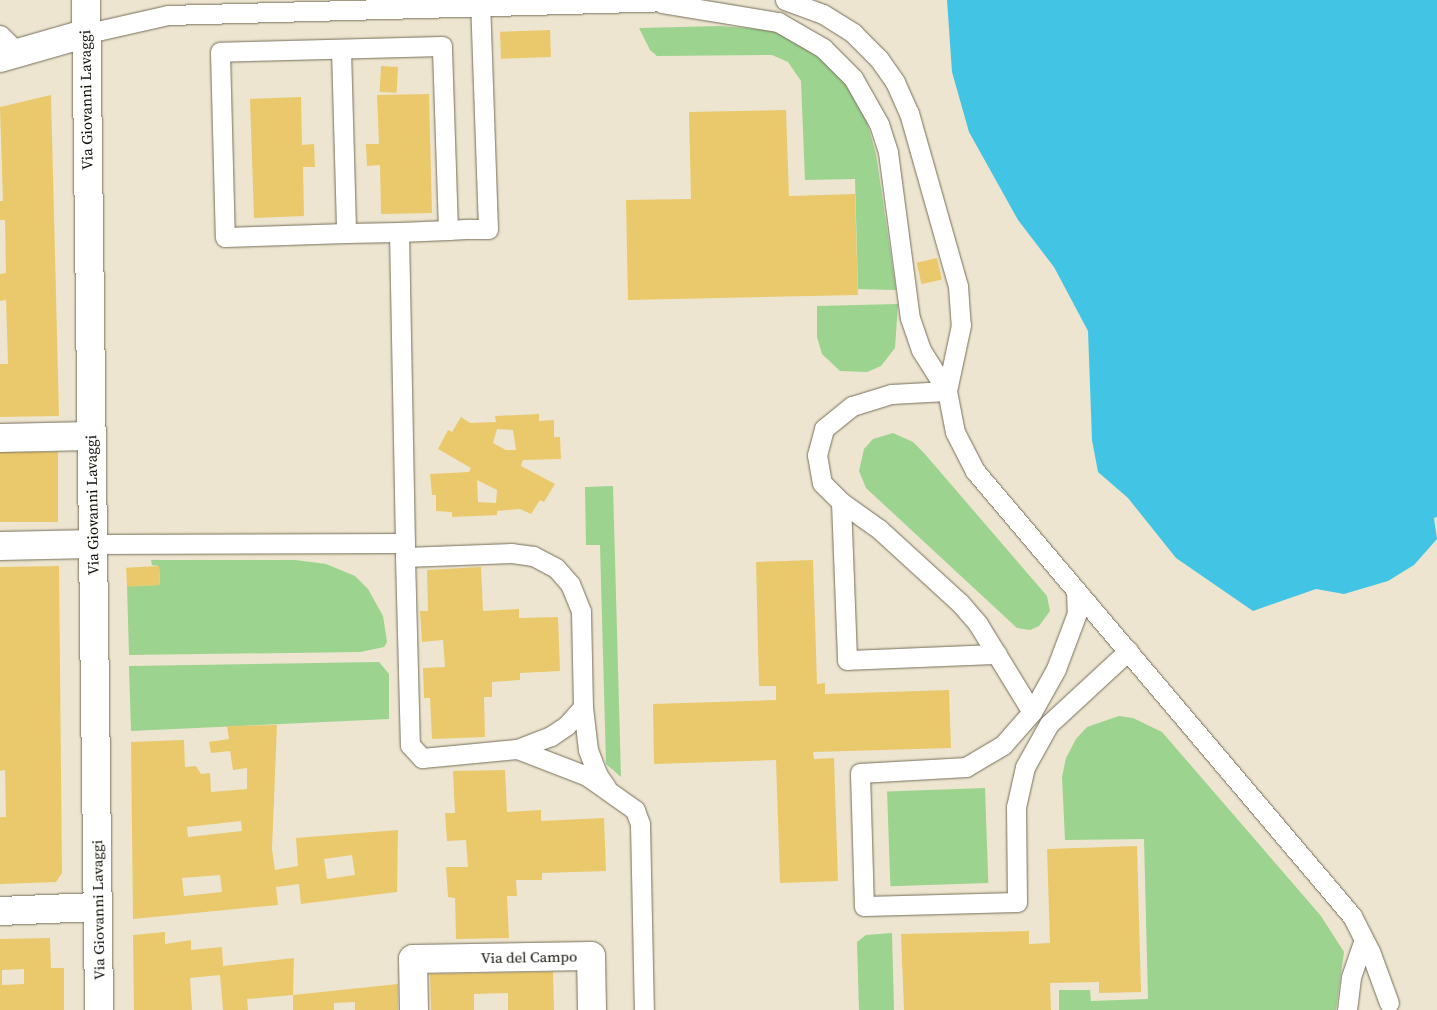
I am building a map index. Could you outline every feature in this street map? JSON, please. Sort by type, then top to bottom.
[{"type":"main road","name":"Via Giovanni Lavaggi","points":[[86,0],[84,34],[99,1010]]},
{"type":"main road","points":[[6,49],[84,34]]},
{"type":"main road","points":[[0,438],[91,436]]},
{"type":"main road","points":[[0,546],[93,544]]},
{"type":"main road","points":[[0,912],[98,907]]},
{"type":"main road","name":"Via del Campo","points":[[414,1010],[413,959],[591,956],[592,1010]]},
{"type":"lane","points":[[785,0],[823,14],[853,33],[879,59],[895,82],[909,114],[958,286],[961,325],[947,391]]},
{"type":"lane","points":[[84,34],[168,15],[670,1],[778,22],[823,48],[853,78],[878,124],[888,152],[910,318],[921,350],[947,391],[955,432],[975,471],[1352,916],[1364,940],[1389,1002]]},
{"type":"lane","points":[[448,230],[442,46],[220,52],[225,237],[488,229],[480,6]]},
{"type":"lane","points":[[340,49],[346,233]]},
{"type":"lane","points":[[399,232],[410,745],[422,758],[517,750],[551,736],[566,726],[583,708]]},
{"type":"lane","points":[[947,391],[891,394],[852,406],[824,429],[817,455],[822,483],[841,502],[879,529],[960,603],[997,654],[1032,712]]},
{"type":"lane","points":[[841,502],[846,660],[997,654]]},
{"type":"lane","points":[[93,544],[405,550],[512,553],[533,556],[556,568],[570,584],[581,611],[583,708],[588,750],[597,774],[608,790]]},
{"type":"lane","points":[[1076,590],[1077,613],[1070,637],[1032,712],[1004,745],[966,767],[860,773],[864,906],[1017,902],[1016,807],[1026,767],[1049,724],[1128,651]]},
{"type":"lane","points":[[517,750],[555,761],[608,790],[635,810],[640,824],[644,1010]]},
{"type":"lane","points":[[1347,1010],[1352,977],[1364,940]]},
{"type":"green space","points":[[721,26],[771,30],[793,40],[832,67],[854,95],[866,118],[876,154],[896,290],[858,289],[855,179],[805,180],[801,81],[788,62],[772,55],[657,56],[650,50],[639,28]]},
{"type":"green space","points":[[898,304],[895,348],[881,366],[867,372],[840,371],[822,354],[817,337],[817,306]]},
{"type":"green space","points":[[893,433],[913,442],[924,453],[1047,596],[1050,611],[1039,626],[1030,630],[1017,628],[866,488],[859,471],[864,449],[873,439]]},
{"type":"green space","points":[[613,486],[621,777],[606,764],[600,545],[586,545],[585,487]]},
{"type":"green space","points":[[151,560],[295,560],[326,564],[355,576],[368,589],[383,616],[387,642],[384,647],[360,652],[129,655],[127,586],[160,585],[159,566],[152,565]]},
{"type":"green space","points":[[379,662],[389,674],[389,719],[131,731],[129,666]]},
{"type":"green space","points":[[1119,716],[1133,718],[1162,732],[1321,916],[1344,952],[1336,1010],[1059,1010],[1059,990],[1090,990],[1091,1001],[1148,999],[1144,839],[1065,840],[1062,777],[1066,758],[1076,739],[1087,727]]},
{"type":"green space","points":[[985,788],[988,883],[890,886],[887,791]]},
{"type":"green space","points":[[892,933],[894,1010],[859,1010],[857,942],[866,935]]},
{"type":"water","points":[[947,0],[1437,0],[1437,517],[1434,518],[1437,539],[1414,565],[1388,581],[1344,594],[1316,589],[1253,611],[1176,558],[1128,498],[1098,472],[1092,440],[1088,331],[1054,267],[1018,220],[969,132],[952,72]]},
{"type":"building","points":[[550,30],[551,57],[501,59],[500,32]]},
{"type":"building","points":[[381,66],[398,67],[397,93],[380,92]]},
{"type":"building","points":[[429,94],[432,213],[381,214],[380,165],[367,166],[366,144],[379,144],[377,95]]},
{"type":"building","points":[[51,95],[59,416],[0,417],[0,364],[8,364],[6,300],[0,301],[0,274],[6,273],[5,220],[0,220],[0,201],[3,201],[0,107]]},
{"type":"building","points":[[301,97],[302,145],[314,144],[315,167],[303,167],[304,216],[254,218],[250,99]]},
{"type":"building","points":[[786,110],[789,196],[855,194],[858,295],[628,300],[626,200],[691,199],[689,112]]},
{"type":"building","points":[[937,258],[942,279],[921,284],[917,263]]},
{"type":"building","points":[[539,414],[539,421],[554,420],[554,437],[560,437],[561,459],[523,460],[521,466],[555,484],[544,502],[540,500],[531,514],[520,509],[497,511],[497,515],[452,517],[452,512],[436,511],[436,495],[432,495],[430,474],[469,472],[471,468],[438,449],[448,430],[452,432],[461,417],[470,423],[496,422],[495,416]],"holes":[[[497,429],[513,430],[516,450],[506,450],[493,443]],[[477,480],[497,490],[496,503],[478,502]]]},
{"type":"building","points":[[0,452],[58,452],[58,522],[0,522]]},
{"type":"building","points":[[813,560],[817,684],[825,683],[825,694],[949,690],[951,748],[813,752],[814,759],[834,758],[838,881],[780,883],[776,760],[654,764],[653,704],[776,700],[776,686],[759,686],[756,562]]},
{"type":"building","points":[[59,566],[62,873],[56,882],[0,884],[0,817],[6,817],[5,770],[0,771],[0,567]]},
{"type":"building","points":[[159,566],[160,585],[127,587],[126,568]]},
{"type":"building","points":[[481,567],[483,611],[519,609],[519,618],[558,617],[560,671],[520,673],[520,680],[492,682],[492,697],[484,697],[485,737],[432,739],[430,698],[424,698],[423,668],[445,667],[443,640],[422,642],[420,611],[428,611],[427,570]]},
{"type":"building","points":[[277,725],[272,849],[275,870],[298,866],[296,838],[398,830],[397,892],[301,904],[299,884],[276,887],[278,905],[133,919],[131,742],[184,740],[185,767],[196,766],[201,774],[210,773],[211,792],[247,789],[247,768],[233,770],[230,751],[211,753],[209,742],[229,739],[227,726]],"holes":[[[241,821],[242,831],[188,837],[187,827]],[[352,855],[355,875],[327,879],[324,859]],[[220,875],[222,892],[184,896],[182,878]]]},
{"type":"building","points":[[505,770],[507,812],[541,810],[541,821],[604,818],[606,871],[542,873],[542,880],[516,880],[517,896],[507,896],[509,938],[456,939],[455,898],[448,897],[446,867],[468,867],[466,840],[447,841],[445,813],[455,813],[453,771]]},
{"type":"building","points":[[1137,846],[1141,992],[1099,993],[1099,982],[1050,983],[1051,1010],[904,1010],[901,934],[1029,931],[1029,944],[1050,943],[1047,849]]},
{"type":"building","points":[[165,932],[165,944],[191,940],[191,950],[222,947],[223,966],[294,958],[293,995],[247,999],[248,1010],[223,1010],[220,975],[190,978],[192,1010],[134,1010],[133,935]]},
{"type":"building","points":[[50,938],[51,968],[64,968],[64,1010],[0,1010],[0,939]],"holes":[[[24,969],[24,984],[2,985],[2,970]]]},
{"type":"building","points":[[553,972],[554,1010],[508,1010],[508,993],[474,994],[474,1010],[431,1010],[430,974]]},
{"type":"building","points":[[398,984],[398,1010],[355,1010],[355,1002],[334,1003],[334,1010],[293,1010],[293,995]]}]
